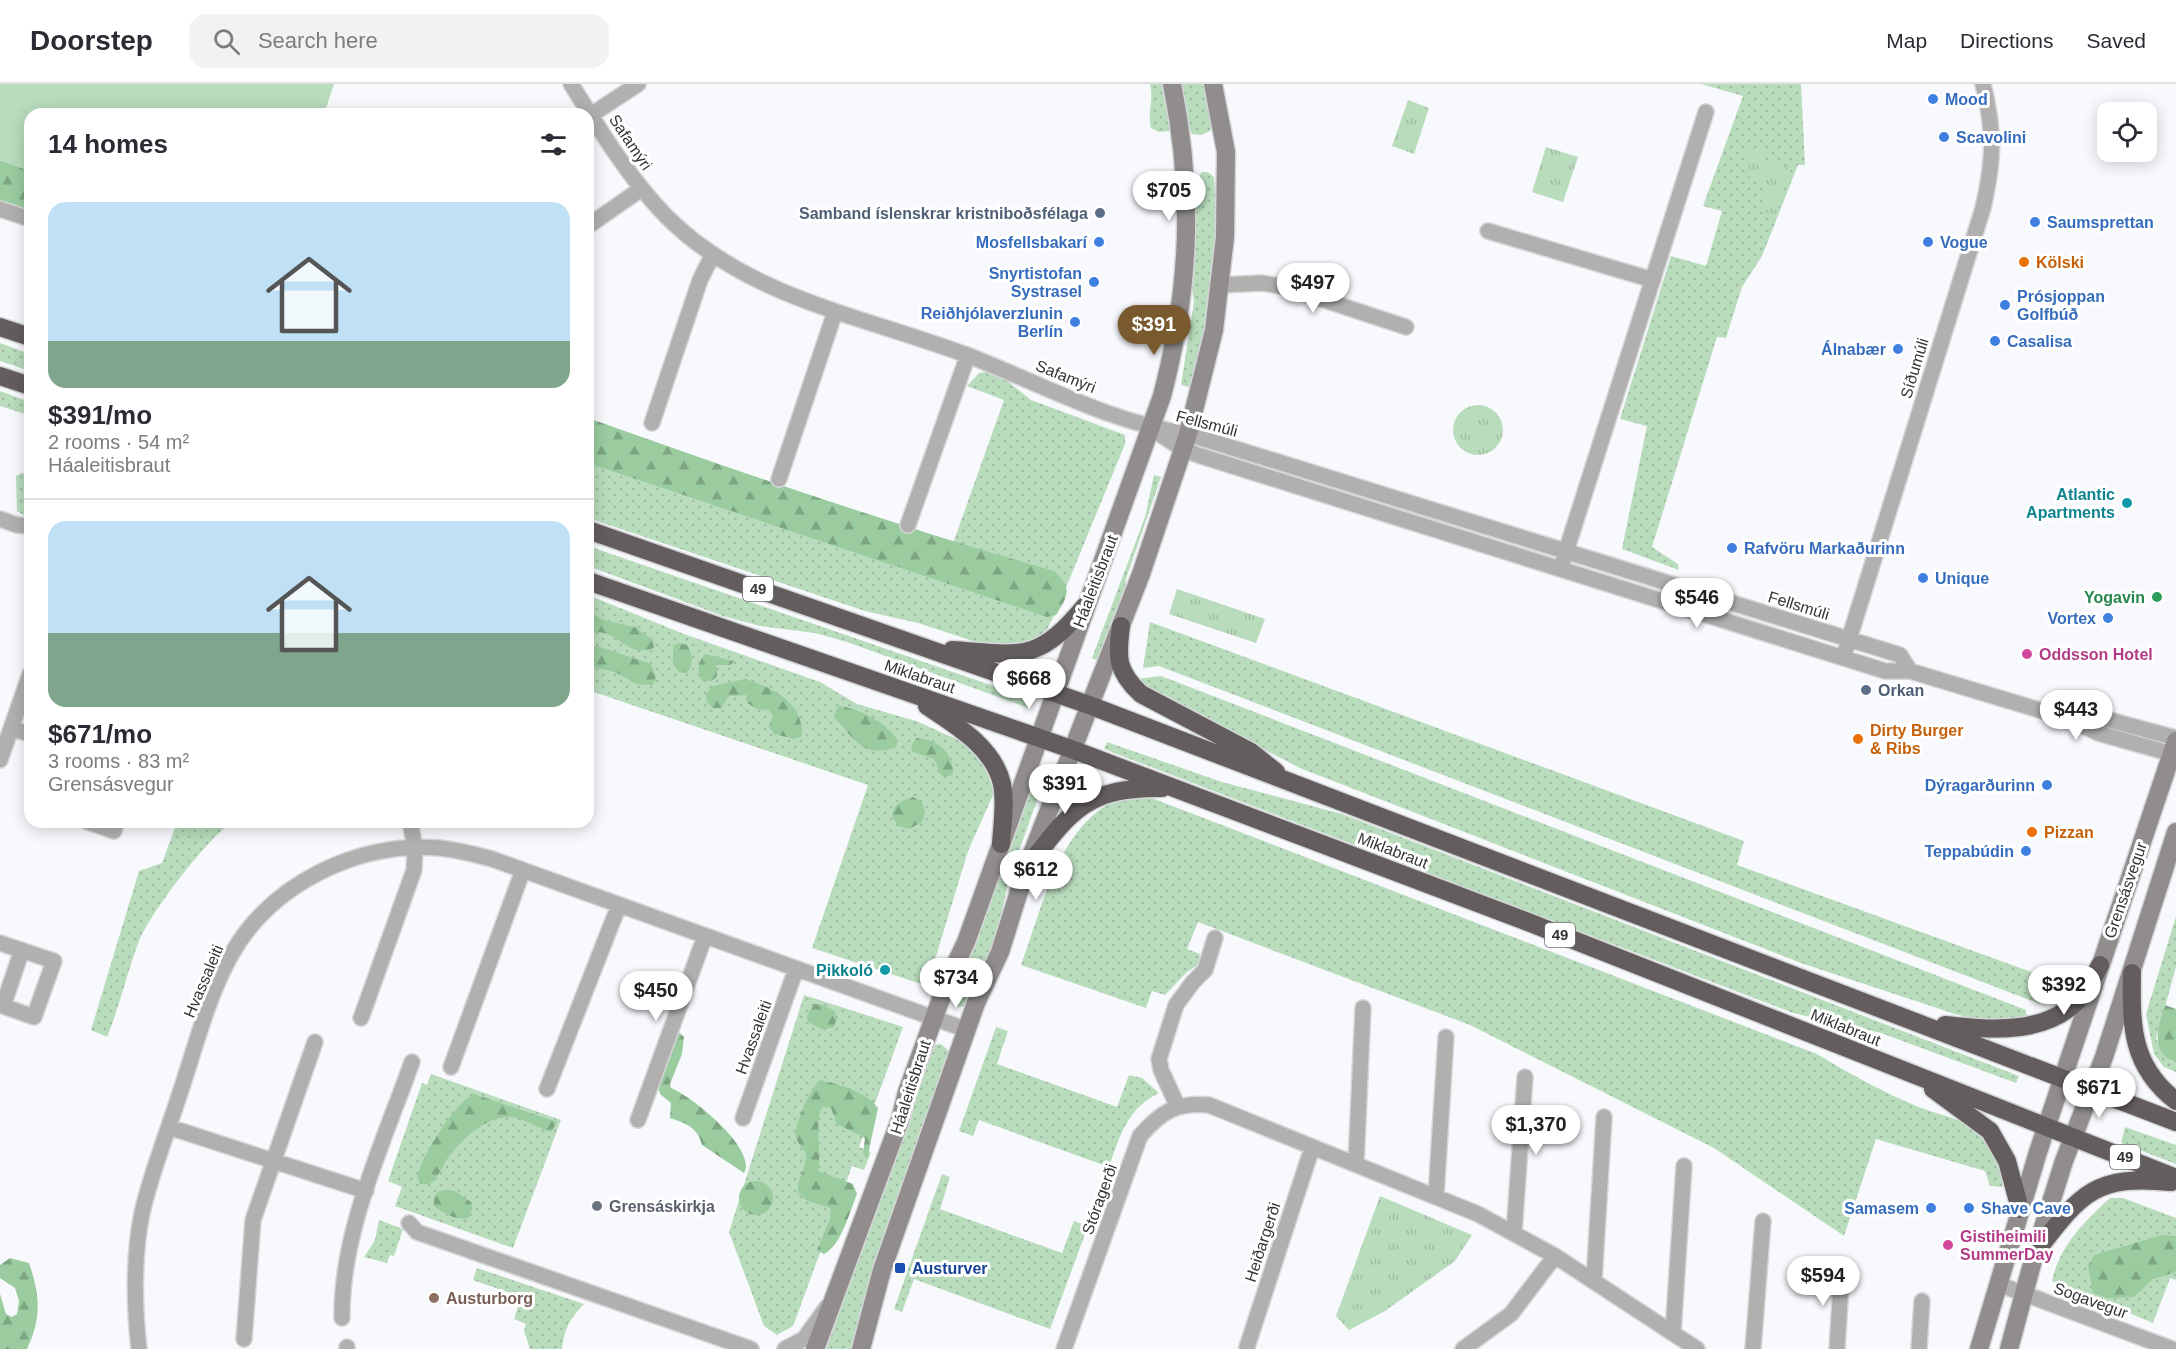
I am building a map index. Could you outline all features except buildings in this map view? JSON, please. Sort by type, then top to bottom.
[{"type":"highway","points":[[0,327],[24,335]]},
{"type":"highway","points":[[0,376],[24,384]]},
{"type":"highway","name":"Miklabraut","points":[[594,532],[1089,705],[2176,1122]]},
{"type":"highway","name":"Miklabraut","points":[[594,583],[1071,749],[1528,922],[2176,1178]]},
{"type":"highway","points":[[928,648],[1016,654],[1036,649],[1063,633],[1085,606]]},
{"type":"highway","points":[[1121,626],[1119,663],[1142,694],[1251,752],[1290,782]]},
{"type":"highway","points":[[906,691],[971,738],[991,761],[998,773],[1003,793],[1001,844]]},
{"type":"highway","points":[[1026,869],[1059,827],[1076,810],[1098,795],[1119,789],[1173,788]]},
{"type":"highway","points":[[1920,1022],[1993,1030],[2036,1024],[2060,1014],[2083,995],[2100,965]]},
{"type":"highway","points":[[2132,973],[2131,1017],[2140,1059],[2161,1090],[2176,1101]]},
{"type":"highway","points":[[1907,1072],[1990,1131],[2007,1161],[2020,1209]]},
{"type":"highway","points":[[2035,1252],[2068,1210],[2098,1187],[2136,1180],[2176,1183]]},
{"type":"main road","name":"Háaleitisbraut","points":[[815,1349],[900,1120],[907,1092],[933,1018],[966,942],[1162,396],[1178,328],[1187,241],[1186,171],[1172,84]]},
{"type":"main road","name":"Háaleitisbraut","points":[[861,1349],[882,1270],[966,1030],[1000,952],[1026,869],[1121,626],[1186,442],[1212,341],[1221,285],[1225,237],[1226,161],[1213,84]]},
{"type":"main road","name":"Grensásvegur","points":[[1979,1349],[2046,1126],[2175,747]]},
{"type":"main road","name":"Grensásvegur","points":[[2009,1349],[2035,1252],[2073,1137],[2132,973],[2176,832]]},
{"type":"street","name":"Safamýri","points":[[571,84],[586,108]]},
{"type":"street","name":"Safamýri","points":[[594,113],[638,84]]},
{"type":"street","name":"Síðumúli","points":[[1843,658],[1983,208],[1991,172],[1994,139],[1983,84]]},
{"type":"street","points":[[1561,569],[1706,112]]},
{"type":"street","name":"Safamýri","points":[[594,119],[641,189],[675,224],[714,254],[761,281],[835,312],[1013,373],[1034,385],[1151,429]]},
{"type":"street","name":"Safamýri","points":[[594,222],[641,189]]},
{"type":"street","points":[[0,209],[24,217]]},
{"type":"street","points":[[1488,231],[1653,280]]},
{"type":"street","points":[[652,423],[700,280],[714,254]]},
{"type":"street","points":[[1221,285],[1262,283],[1285,287],[1406,327]]},
{"type":"street","points":[[779,479],[835,312]]},
{"type":"street","points":[[908,525],[968,356]]},
{"type":"street","name":"Fellsmúli","points":[[1151,429],[1561,569],[1843,658],[1885,671],[1910,671],[2069,719],[2098,733],[2175,747]]},
{"type":"street","name":"Fellsmúli","points":[[1186,442],[1566,552],[1900,655],[1910,671]]},
{"type":"street","points":[[0,519],[24,527]]},
{"type":"street","points":[[0,760],[24,691]]},
{"type":"street","points":[[11,728],[24,732]]},
{"type":"street","points":[[361,1018],[414,870],[415,848],[411,828]]},
{"type":"street","name":"Hvassaleiti","points":[[139,1349],[135,1292],[138,1241],[148,1191],[213,995],[223,971],[245,934],[278,900],[322,871],[374,853],[415,848],[464,852],[523,870],[966,1030]]},
{"type":"street","points":[[451,1066],[523,870]]},
{"type":"street","points":[[547,1089],[619,905]]},
{"type":"street","points":[[638,1120],[705,936]]},
{"type":"street","points":[[1178,1107],[1161,1070],[1159,1059],[1176,1005],[1193,982],[1206,970],[1215,938]]},
{"type":"street","points":[[0,943],[22,950]]},
{"type":"street","name":"Hvassaleiti","points":[[743,1118],[796,969]]},
{"type":"street","points":[[1356,1164],[1363,1008]]},
{"type":"street","points":[[1436,1196],[1446,1037]]},
{"type":"street","points":[[244,1339],[253,1220],[315,1042]]},
{"type":"street","points":[[342,1318],[344,1270],[366,1191],[412,1062]]},
{"type":"street","points":[[1514,1233],[1525,1077]]},
{"type":"street","name":"Stóragerði","points":[[1064,1349],[1140,1136],[1157,1116],[1193,1103],[1209,1105],[1312,1148]]},
{"type":"street","points":[[1594,1281],[1604,1116]]},
{"type":"street","points":[[169,1127],[366,1191]]},
{"type":"street","points":[[1312,1148],[1436,1196],[1514,1233],[1594,1281],[1673,1333],[1690,1347]]},
{"type":"street","name":"Heiðargerði","points":[[1247,1347],[1312,1148]]},
{"type":"street","points":[[1673,1333],[1683,1166]]},
{"type":"street","points":[[1753,1349],[1763,1221]]},
{"type":"street","points":[[409,1222],[417,1232],[752,1349]]},
{"type":"street","points":[[1463,1349],[1510,1314],[1555,1256]]},
{"type":"street","points":[[1837,1349],[1842,1268]]},
{"type":"street","name":"Sogavegur","points":[[1998,1284],[2162,1347]]},
{"type":"street","name":"Háaleitisbraut","points":[[785,1349],[804,1339],[834,1298]]},
{"type":"street","points":[[1919,1349],[1922,1301]]},
{"type":"green space","points":[[0,84],[334,84],[326,108],[24,108],[24,169],[0,160]]},
{"type":"green space","points":[[1150,84],[1167,84],[1174,125],[1169,131],[1159,132],[1151,128]]},
{"type":"green space","points":[[1178,84],[1206,84],[1213,119],[1210,131],[1201,135],[1192,134],[1187,125]]},
{"type":"green space","points":[[1701,84],[1801,84],[1805,165],[1798,165],[1762,256],[1742,287],[1726,338],[1717,337],[1652,547],[1678,564],[1679,570],[1622,549],[1647,426],[1620,419],[1671,256],[1706,266],[1722,211],[1703,206],[1743,96]]},
{"type":"green space","points":[[1408,100],[1429,108],[1414,154],[1392,146]]},
{"type":"green space","points":[[1546,147],[1578,157],[1563,202],[1532,192]]},
{"type":"green space","points":[[1757,147],[1763,147],[1761,163],[1787,166],[1786,183],[1781,183],[1778,214],[1761,212],[1764,181],[1750,178],[1744,169],[1747,153]]},
{"type":"green space","points":[[0,160],[24,169],[24,213],[0,205]]},
{"type":"green space","points":[[1202,172],[1208,172],[1214,177],[1216,231],[1209,310],[1193,388],[1181,385],[1194,302],[1191,283],[1196,182]]},
{"type":"green space","points":[[0,343],[24,352],[24,369],[0,361]]},
{"type":"green space","points":[[986,372],[1005,379],[1031,400],[1125,435],[1125,444],[1056,612],[1042,639],[1029,646],[991,647],[918,623],[865,611],[594,520],[594,463],[940,580],[1004,400],[967,386],[979,373]]},
{"type":"green space","points":[[0,391],[24,400],[24,414],[0,406]]},
{"type":"green space","points":[[1473,405],[1483,405],[1496,412],[1503,425],[1503,435],[1496,448],[1483,455],[1473,455],[1464,451],[1457,444],[1453,435],[1453,425],[1457,416],[1464,409]]},
{"type":"green space","points":[[594,420],[820,498],[1054,571],[1064,582],[1067,592],[1056,615],[1047,617],[594,465]]},
{"type":"green space","points":[[24,474],[24,515],[17,511],[16,476]]},
{"type":"green space","points":[[1154,475],[1161,477],[1126,579],[1123,609],[1103,663],[1092,658],[1145,517]]},
{"type":"green space","points":[[594,548],[1031,699],[1028,708],[847,642],[815,633],[760,626],[723,616],[594,568]]},
{"type":"green space","points":[[1177,589],[1265,619],[1256,643],[1169,614]]},
{"type":"green space","points":[[594,597],[684,634],[820,682],[857,704],[916,721],[963,742],[983,758],[994,793],[968,851],[927,986],[812,948],[868,785],[594,692]]},
{"type":"green space","points":[[594,614],[603,620],[635,627],[653,640],[654,648],[636,650],[600,632],[594,632]]},
{"type":"green space","points":[[1150,622],[1744,841],[1737,865],[2059,982],[2040,1004],[1159,666],[1143,668]]},
{"type":"green space","points":[[679,643],[687,645],[691,652],[692,663],[687,673],[679,672],[673,664],[673,646]]},
{"type":"green space","points":[[597,646],[651,664],[656,677],[653,685],[636,684],[617,673],[594,667],[594,647]]},
{"type":"green space","points":[[705,654],[734,661],[731,665],[716,665],[717,676],[712,681],[702,681],[699,667]]},
{"type":"green space","points":[[1161,676],[2026,1010],[2027,1018],[1984,1021],[1955,1014],[1801,963],[1302,769],[1234,734],[1158,703],[1137,679]]},
{"type":"green space","points":[[745,679],[775,692],[792,706],[798,714],[802,736],[795,739],[774,734],[769,726],[773,716],[769,710],[757,709],[747,703],[746,695],[729,696],[721,708],[713,708],[707,702],[706,694],[713,686]]},
{"type":"green space","points":[[838,706],[864,713],[887,728],[898,741],[895,748],[878,751],[860,745],[834,717]]},
{"type":"green space","points":[[916,738],[930,741],[942,748],[953,766],[953,774],[947,777],[942,776],[934,759],[913,752],[911,747]]},
{"type":"green space","points":[[1107,742],[1222,782],[1342,814],[2019,1076],[2016,1083],[1881,1033],[1793,1013],[1104,749]]},
{"type":"green space","points":[[1037,771],[1046,775],[1008,882],[999,927],[973,998],[967,1006],[957,1007],[950,999]]},
{"type":"green space","points":[[913,797],[922,802],[925,811],[922,822],[909,829],[898,826],[892,816],[894,808],[902,801]]},
{"type":"green space","points":[[1149,797],[1817,1054],[1893,1096],[1966,1123],[1983,1133],[1990,1139],[1999,1156],[2003,1176],[2002,1187],[1990,1186],[1985,1171],[1876,1139],[1844,1236],[1714,1148],[1470,1025],[1198,922],[1187,949],[1200,954],[1199,964],[1187,972],[1165,995],[1152,991],[1146,1008],[1021,965],[1053,876],[1076,834],[1091,817],[1109,804],[1107,799]]},
{"type":"green space","points":[[175,828],[225,828],[195,859],[145,928],[107,1037],[91,1030],[139,871],[162,863]]},
{"type":"green space","points":[[2176,916],[2176,967],[2156,1039],[2170,1061],[2176,1063],[2176,1072],[2164,1067],[2154,1054],[2146,1014]]},
{"type":"green space","points":[[804,995],[903,1027],[859,1147],[871,1152],[864,1170],[852,1166],[793,1326],[777,1335],[764,1326],[729,1232]]},
{"type":"green space","points":[[814,1004],[823,1005],[835,1011],[837,1019],[833,1028],[822,1029],[808,1022],[807,1016]]},
{"type":"green space","points":[[2165,1005],[2176,1009],[2176,1063],[2167,1058],[2159,1046],[2158,1030]]},
{"type":"green space","points":[[996,1027],[1008,1031],[997,1064],[1117,1107],[1129,1075],[1142,1078],[1159,1093],[1148,1099],[1132,1115],[1121,1134],[1109,1167],[979,1120],[973,1136],[959,1131]]},
{"type":"green space","points":[[680,1033],[684,1037],[682,1054],[670,1084],[671,1088],[707,1112],[733,1138],[746,1163],[744,1173],[702,1145],[698,1134],[690,1127],[670,1118],[671,1103],[660,1094],[657,1082],[673,1035]]},
{"type":"green space","points":[[941,1044],[951,1053],[852,1349],[826,1349],[909,1119],[913,1094],[933,1045]]},
{"type":"green space","points":[[431,1074],[561,1120],[513,1248],[395,1206],[402,1187],[388,1181],[422,1083],[427,1085]]},
{"type":"green space","points":[[820,1080],[859,1093],[878,1108],[867,1159],[863,1153],[865,1138],[837,1124],[831,1108],[822,1107],[819,1121],[818,1171],[853,1184],[857,1194],[840,1236],[830,1250],[824,1254],[817,1250],[831,1217],[830,1208],[806,1200],[798,1192],[806,1157],[796,1134],[803,1108]]},
{"type":"green space","points":[[474,1094],[557,1122],[551,1132],[516,1118],[492,1120],[465,1138],[430,1184],[421,1184],[417,1177],[432,1143],[448,1119]]},
{"type":"green space","points":[[2125,1127],[2176,1145],[2176,1164],[2121,1143]]},
{"type":"green space","points":[[942,1174],[950,1177],[940,1209],[1062,1253],[1074,1221],[1088,1226],[1050,1329],[914,1279],[902,1312],[894,1309]]},
{"type":"green space","points":[[756,1181],[768,1186],[773,1198],[768,1210],[756,1215],[744,1210],[739,1198],[744,1186]]},
{"type":"green space","points":[[439,1191],[455,1191],[471,1202],[472,1210],[468,1218],[454,1217],[434,1206],[434,1197]]},
{"type":"green space","points":[[1380,1196],[1472,1235],[1455,1261],[1385,1311],[1349,1330],[1336,1316]]},
{"type":"green space","points":[[2110,1198],[2123,1198],[2176,1218],[2176,1280],[2170,1278],[2153,1323],[2052,1281],[2067,1245],[2082,1225]]},
{"type":"green space","points":[[379,1220],[403,1229],[394,1256],[390,1255],[387,1263],[364,1257],[375,1240]]},
{"type":"green space","points":[[2162,1235],[2176,1236],[2176,1272],[2153,1279],[2134,1297],[2107,1298],[2093,1293],[2088,1266],[2094,1255]]},
{"type":"green space","points":[[10,1258],[29,1263],[35,1285],[37,1316],[27,1349],[0,1349],[0,1294],[6,1314],[12,1317],[17,1314],[19,1301],[15,1288],[0,1278],[0,1265]]},
{"type":"green space","points":[[477,1268],[584,1304],[568,1324],[562,1349],[530,1349],[524,1331],[526,1324],[514,1319],[521,1297],[473,1280]]},
{"type":"place","name":"Mood","points":[[1933,99]]},
{"type":"place","name":"Scavolini","points":[[1944,137]]},
{"type":"place","name":"Samband íslenskrar kristniboðsfélaga","points":[[1100,213]]},
{"type":"place","name":"Saumsprettan","points":[[2035,222]]},
{"type":"place","name":"Mosfellsbakarí","points":[[1099,242]]},
{"type":"place","name":"Vogue","points":[[1928,242]]},
{"type":"place","name":"Kölski","points":[[2024,262]]},
{"type":"place","name":"Snyrtistofan Systrasel","points":[[1094,282]]},
{"type":"place","name":"Prósjoppan Golfbúð","points":[[2005,305]]},
{"type":"place","name":"Reiðhjólaverzlunin Berlín","points":[[1075,322]]},
{"type":"place","name":"Casalisa","points":[[1995,341]]},
{"type":"place","name":"Álnabær","points":[[1898,349]]},
{"type":"place","name":"Atlantic Apartments","points":[[2127,503]]},
{"type":"place","name":"Rafvöru Markaðurinn","points":[[1732,548]]},
{"type":"place","name":"Unique","points":[[1923,578]]},
{"type":"place","name":"Yogavin","points":[[2157,597]]},
{"type":"place","name":"Vortex","points":[[2108,618]]},
{"type":"place","name":"Oddsson Hotel","points":[[2027,654]]},
{"type":"place","name":"Orkan","points":[[1866,690]]},
{"type":"place","name":"Dirty Burger & Ribs","points":[[1858,739]]},
{"type":"place","name":"Dýragarðurinn","points":[[2047,785]]},
{"type":"place","name":"Pizzan","points":[[2032,832]]},
{"type":"place","name":"Teppabúdin","points":[[2026,851]]},
{"type":"place","name":"Pikkoló","points":[[885,970]]},
{"type":"place","name":"Grensáskirkja","points":[[597,1206]]},
{"type":"place","name":"Samasem","points":[[1931,1208]]},
{"type":"place","name":"Shave Cave","points":[[1969,1208]]},
{"type":"place","name":"Gistiheimili SummerDay","points":[[1948,1245]]},
{"type":"place","name":"Austurver","points":[[900,1268]]},
{"type":"place","name":"Austurborg","points":[[434,1298]]}]
